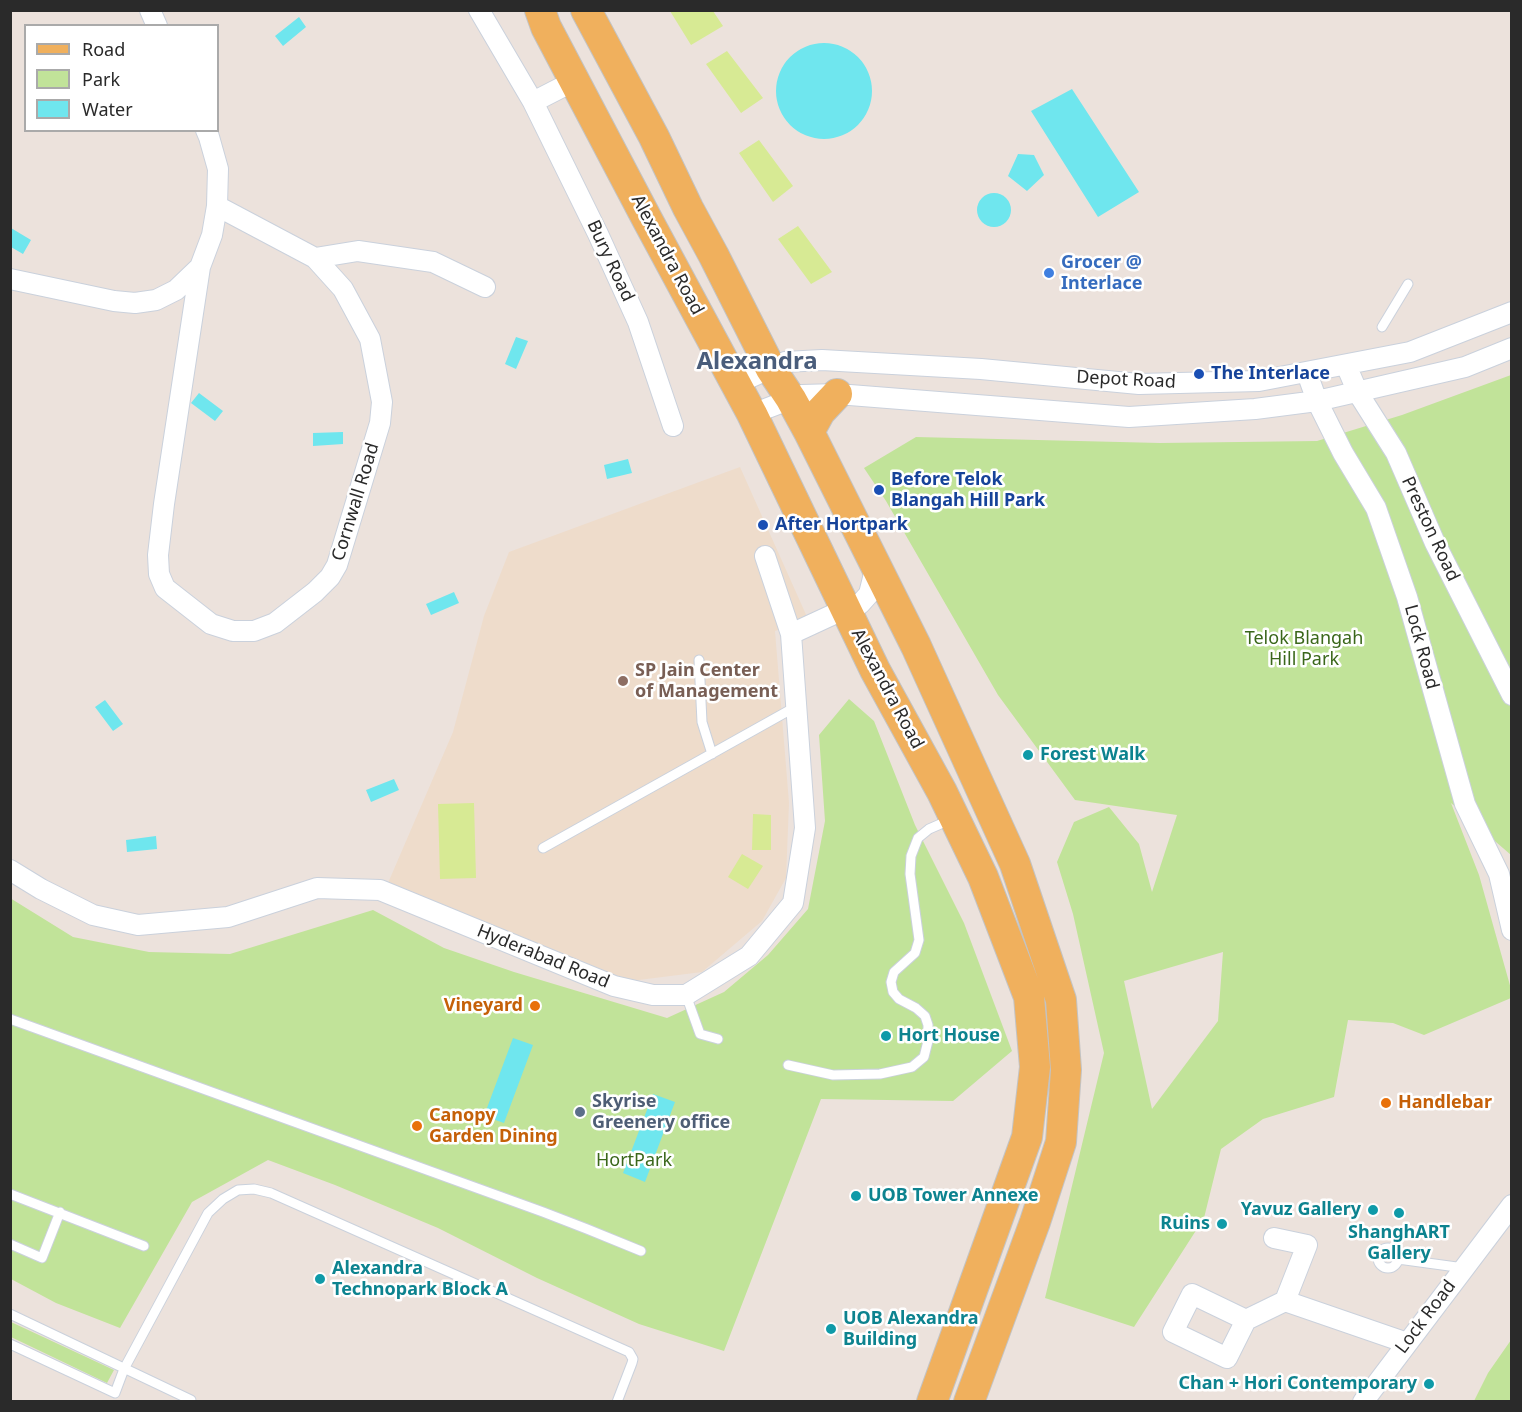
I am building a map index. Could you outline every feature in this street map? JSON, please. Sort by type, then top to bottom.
[{"type":"main road","name":"Alexandra Road","points":[[540,10],[546,27],[652,230],[752,414],[875,670],[955,818],[983,877],[1029,998],[1035,1067],[1027,1137],[932,1401]]},
{"type":"main road","points":[[586,10],[654,137],[687,208],[771,369],[809,432],[916,646],[1015,864],[1061,1000],[1066,1070],[1061,1142],[1035,1222],[969,1401]]},
{"type":"main road","points":[[809,432],[816,417],[837,394]]},
{"type":"main road","points":[[875,670],[875,655],[881,645],[891,640],[916,646]]},
{"type":"street","points":[[150,10],[156,24]]},
{"type":"street","name":"Bury Road","points":[[479,10],[533,102],[598,234],[638,322],[673,426]]},
{"type":"street","points":[[533,102],[574,81]]},
{"type":"street","name":"Cornwall Road","points":[[207,132],[218,169],[217,206],[212,235],[200,267],[164,504],[158,555],[159,574],[165,588],[211,624],[233,631],[254,631],[275,623],[315,592],[337,565],[380,423],[382,402],[370,339],[343,289],[315,258],[217,206]]},
{"type":"street","points":[[315,258],[358,251],[433,262],[485,288]]},
{"type":"street","points":[[10,279],[114,301],[135,303],[156,300],[176,290],[200,267]]},
{"type":"street","name":"Depot Road","points":[[736,384],[785,362],[822,360],[981,369],[1139,384],[1259,381],[1410,352],[1512,312]]},
{"type":"street","name":"Depot Road","points":[[752,414],[802,395],[837,394],[1130,417],[1255,409],[1358,393],[1466,367],[1512,348]]},
{"type":"street","name":"Preston Road","points":[[1346,365],[1358,393],[1396,453],[1435,543],[1512,695]]},
{"type":"street","name":"Lock Road","points":[[1307,373],[1317,401],[1343,453],[1376,508],[1407,597],[1466,804],[1505,879],[1512,930]]},
{"type":"street","points":[[686,995],[749,956],[793,903],[805,828],[797,706],[791,634],[765,556]]},
{"type":"street","points":[[791,634],[860,604],[869,594],[876,566]]},
{"type":"street","name":"Hyderabad Road","points":[[10,870],[41,890],[93,915],[138,925],[228,917],[317,888],[381,890],[614,986],[653,995],[686,995]]},
{"type":"street","name":"Lock Road","points":[[1363,1401],[1512,1205]]},
{"type":"street","points":[[1246,1320],[1285,1301],[1307,1245],[1274,1238]]},
{"type":"street","points":[[1285,1301],[1407,1343]]},
{"type":"lane","points":[[1382,327],[1408,284]]},
{"type":"lane","points":[[699,660],[702,722],[712,754]]},
{"type":"lane","points":[[543,848],[797,706]]},
{"type":"lane","points":[[788,1065],[833,1075],[880,1074],[912,1067],[924,1057],[928,1041],[926,1016],[900,999],[893,992],[891,982],[894,972],[915,953],[919,940],[910,874],[911,856],[918,838],[929,829],[955,818]]},
{"type":"lane","points":[[686,995],[700,1034],[718,1039]]},
{"type":"lane","points":[[10,1019],[587,1229],[641,1251]]},
{"type":"lane","points":[[10,1344],[115,1393],[124,1369],[208,1213],[223,1198],[238,1190],[254,1189],[271,1193],[628,1352],[633,1359],[617,1401]]},
{"type":"lane","points":[[10,1194],[144,1246]]},
{"type":"lane","points":[[10,1244],[42,1258],[60,1212]]},
{"type":"lane","points":[[1398,1259],[1464,1268]]},
{"type":"lane","points":[[10,1314],[191,1400]]},
{"type":"shaded area","name":"SP Jain Center of Management","points":[[740,467],[808,619],[775,631],[789,803],[786,878],[762,921],[702,972],[623,982],[388,883],[453,732],[484,616],[509,552]]},
{"type":"green space","points":[[670,11],[713,11],[723,26],[691,45]]},
{"type":"green space","points":[[727,51],[763,98],[741,113],[706,64]]},
{"type":"green space","points":[[759,140],[793,186],[773,202],[739,153]]},
{"type":"green space","points":[[798,226],[832,272],[811,284],[778,239]]},
{"type":"green space","name":"Telok Blangah Hill Park","points":[[1511,375],[1511,855],[1451,803],[1479,875],[1511,989],[1511,998],[1424,1035],[1393,1023],[1348,1020],[1334,1097],[1263,1119],[1221,1149],[1204,1218],[1134,1327],[1045,1298],[1104,1053],[1073,914],[1057,862],[1074,822],[1109,807],[1139,844],[1152,892],[1177,815],[1075,800],[998,695],[886,501],[864,468],[916,437],[1160,443],[1317,441],[1402,415]],"holes":[[[1223,952],[1218,1021],[1152,1109],[1124,981]]]},
{"type":"green space","name":"HortPark","points":[[849,699],[874,721],[915,825],[964,923],[1012,1051],[953,1101],[821,1099],[724,1351],[639,1324],[537,1278],[438,1228],[268,1160],[192,1202],[120,1328],[56,1303],[11,1279],[10,898],[73,937],[149,952],[230,954],[373,910],[444,948],[514,972],[667,1018],[724,992],[768,955],[808,909],[825,821],[819,735]]},
{"type":"green space","points":[[474,803],[476,878],[440,879],[438,804]]},
{"type":"green space","points":[[753,814],[771,815],[771,850],[752,850]]},
{"type":"green space","points":[[742,854],[763,866],[748,889],[728,877]]},
{"type":"green space","points":[[11,1322],[114,1370],[107,1383],[11,1337]]},
{"type":"green space","points":[[1511,1340],[1511,1401],[1474,1401],[1488,1373]]},
{"type":"water","points":[[299,17],[306,27],[283,46],[275,36]]},
{"type":"water","points":[[824,43],[842,47],[858,57],[868,73],[872,91],[868,109],[858,125],[842,135],[824,139],[806,135],[790,125],[780,109],[776,91],[780,73],[790,57],[806,47]]},
{"type":"water","points":[[1072,89],[1139,192],[1098,217],[1031,111]]},
{"type":"water","points":[[1018,154],[1034,155],[1044,175],[1027,191],[1008,176]]},
{"type":"water","points":[[994,193],[1006,198],[1011,210],[1006,222],[994,227],[982,222],[977,210],[982,198]]},
{"type":"water","points":[[11,228],[31,240],[23,254],[11,247]]},
{"type":"water","points":[[516,337],[528,341],[516,369],[505,364]]},
{"type":"water","points":[[199,393],[223,411],[215,421],[191,403]]},
{"type":"water","points":[[343,432],[343,444],[313,446],[313,433]]},
{"type":"water","points":[[628,459],[632,473],[607,479],[604,465]]},
{"type":"water","points":[[454,592],[459,603],[431,615],[426,604]]},
{"type":"water","points":[[105,700],[123,724],[113,731],[95,707]]},
{"type":"water","points":[[394,779],[399,790],[371,802],[366,790]]},
{"type":"water","points":[[156,836],[157,849],[127,852],[126,840]]},
{"type":"water","points":[[513,1038],[533,1045],[504,1123],[484,1116]]},
{"type":"water","points":[[653,1094],[675,1102],[645,1182],[623,1173]]},
{"type":"place","name":"Grocer @ Interlace","points":[[1049,273]]},
{"type":"place","name":"The Interlace","points":[[1199,374]]},
{"type":"place","name":"Before Telok Blangah Hill Park","points":[[879,490]]},
{"type":"place","name":"After Hortpark","points":[[763,525]]},
{"type":"place","name":"SP Jain Center of Management","points":[[623,681]]},
{"type":"place","name":"Forest Walk","points":[[1028,755]]},
{"type":"place","name":"Vineyard","points":[[535,1006]]},
{"type":"place","name":"Hort House","points":[[886,1036]]},
{"type":"place","name":"Handlebar","points":[[1386,1103]]},
{"type":"place","name":"Skyrise Greenery office","points":[[580,1112]]},
{"type":"place","name":"Canopy Garden Dining","points":[[417,1126]]},
{"type":"place","name":"UOB Tower Annexe","points":[[856,1196]]},
{"type":"place","name":"Yavuz Gallery","points":[[1373,1210]]},
{"type":"place","name":"ShanghART Gallery","points":[[1399,1213]]},
{"type":"place","name":"Ruins","points":[[1222,1224]]},
{"type":"place","name":"Alexandra Technopark Block A","points":[[320,1279]]},
{"type":"place","name":"UOB Alexandra Building","points":[[831,1329]]},
{"type":"place","name":"Chan + Hori Contemporary","points":[[1429,1384]]},
{"type":"district","name":"Alexandra","points":[[757,362]]}]
